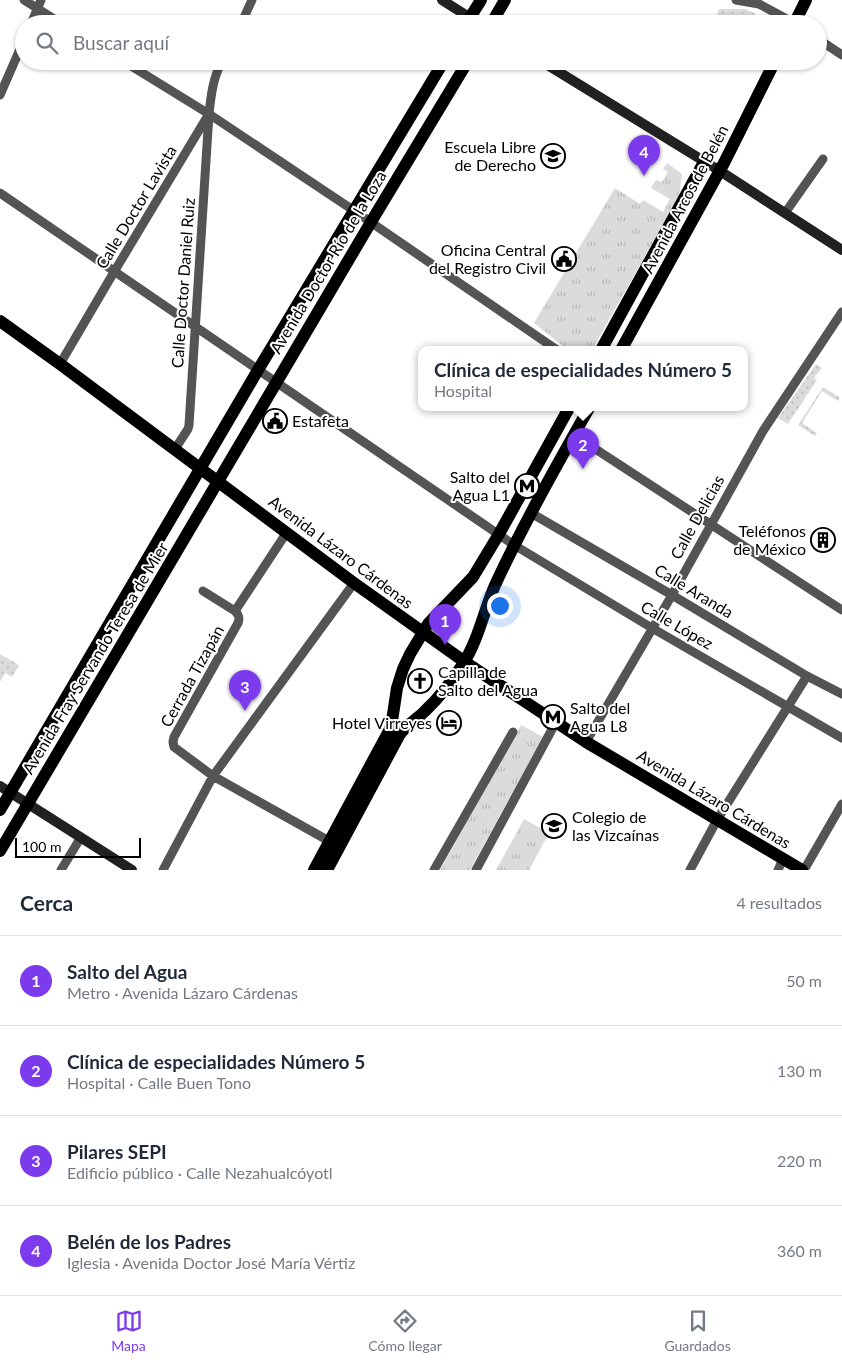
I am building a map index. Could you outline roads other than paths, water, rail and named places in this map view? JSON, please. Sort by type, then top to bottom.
[{"type":"main road","points":[[475,15],[481,0]]},
{"type":"main road","points":[[496,15],[505,0]]},
{"type":"main road","points":[[799,15],[806,0]]},
{"type":"main road","name":"Avenida Doctor Río de la Loza","points":[[200,468],[439,70]]},
{"type":"main road","name":"Avenida Doctor Río de la Loza","points":[[218,481],[463,70]]},
{"type":"main road","name":"Avenida Arcos de Belén","points":[[623,346],[720,171],[770,70]]},
{"type":"main road","name":"Avenida Arcos de Belén","points":[[602,346],[704,162]]},
{"type":"main road","name":"Avenida Lázaro Cárdenas","points":[[0,321],[354,583],[465,662],[586,742],[717,820],[781,864],[803,870]]},
{"type":"main road","points":[[314,870],[390,729],[397,688],[403,670],[423,632],[438,612],[464,588],[472,577],[499,534],[567,411]]},
{"type":"main road","points":[[327,870],[400,734],[439,697],[465,662],[490,597],[514,545],[587,411]]},
{"type":"main road","name":"Avenida Fray Servando Teresa de Mier","points":[[0,810],[5,789],[200,468]]},
{"type":"main road","name":"Avenida Fray Servando Teresa de Mier","points":[[0,851],[218,481]]},
{"type":"street","points":[[24,0],[39,4],[52,15]]},
{"type":"street","points":[[244,15],[252,0]]},
{"type":"street","points":[[442,0],[462,15]]},
{"type":"street","points":[[736,0],[759,4],[781,15]]},
{"type":"street","points":[[827,45],[842,55]]},
{"type":"street","points":[[0,95],[15,61]]},
{"type":"street","points":[[138,70],[209,114],[354,210],[551,346]]},
{"type":"street","name":"Calle Doctor Lavista","points":[[60,364],[209,114],[212,89],[217,70]]},
{"type":"street","points":[[556,70],[720,171],[842,250]]},
{"type":"street","name":"Calle Doctor Daniel Ruiz","points":[[175,449],[188,429],[209,114]]},
{"type":"street","points":[[785,213],[824,159]]},
{"type":"street","name":"Calle López","points":[[0,193],[514,545],[652,628],[842,738]]},
{"type":"street","name":"Calle Delicias","points":[[586,742],[672,594],[772,415],[842,312]]},
{"type":"street","points":[[574,435],[842,610]]},
{"type":"street","name":"Calle Aranda","points":[[531,513],[672,594],[808,676],[842,694]]},
{"type":"street","points":[[235,611],[287,532]]},
{"type":"street","points":[[162,870],[212,776],[354,583]]},
{"type":"street","name":"Cerrada Tizapán","points":[[203,591],[235,611],[239,619],[173,742],[174,747],[178,751],[212,776]]},
{"type":"street","points":[[690,870],[717,820],[808,676]]},
{"type":"street","points":[[476,870],[556,722]]},
{"type":"street","points":[[434,870],[513,732]]},
{"type":"street","points":[[212,776],[330,841]]},
{"type":"street","points":[[5,789],[132,870]]},
{"type":"street","points":[[803,870],[842,804]]},
{"type":"street","points":[[61,870],[81,837]]},
{"type":"place","name":"Escuela Libre de Derecho","points":[[553,156]]},
{"type":"place","name":"Belén de los Padres","points":[[644,176]]},
{"type":"place","name":"Oficina Central del Registro Civil","points":[[564,259]]},
{"type":"place","name":"Estafeta","points":[[275,421]]},
{"type":"place","name":"Clínica de especialidades Número 5","points":[[583,469]]},
{"type":"place","name":"Salto del Agua L1","points":[[527,486]]},
{"type":"place","name":"Teléfonos de México","points":[[823,540]]},
{"type":"place","name":"Salto del Agua","points":[[445,645]]},
{"type":"place","name":"Capilla de Salto del Agua","points":[[420,681]]},
{"type":"place","name":"Pilares SEPI","points":[[245,711]]},
{"type":"place","name":"Salto del Agua L8","points":[[553,717]]},
{"type":"place","name":"Hotel Virreyes","points":[[449,723]]},
{"type":"place","name":"Colegio de las Vizcaínas","points":[[554,826]]}]
